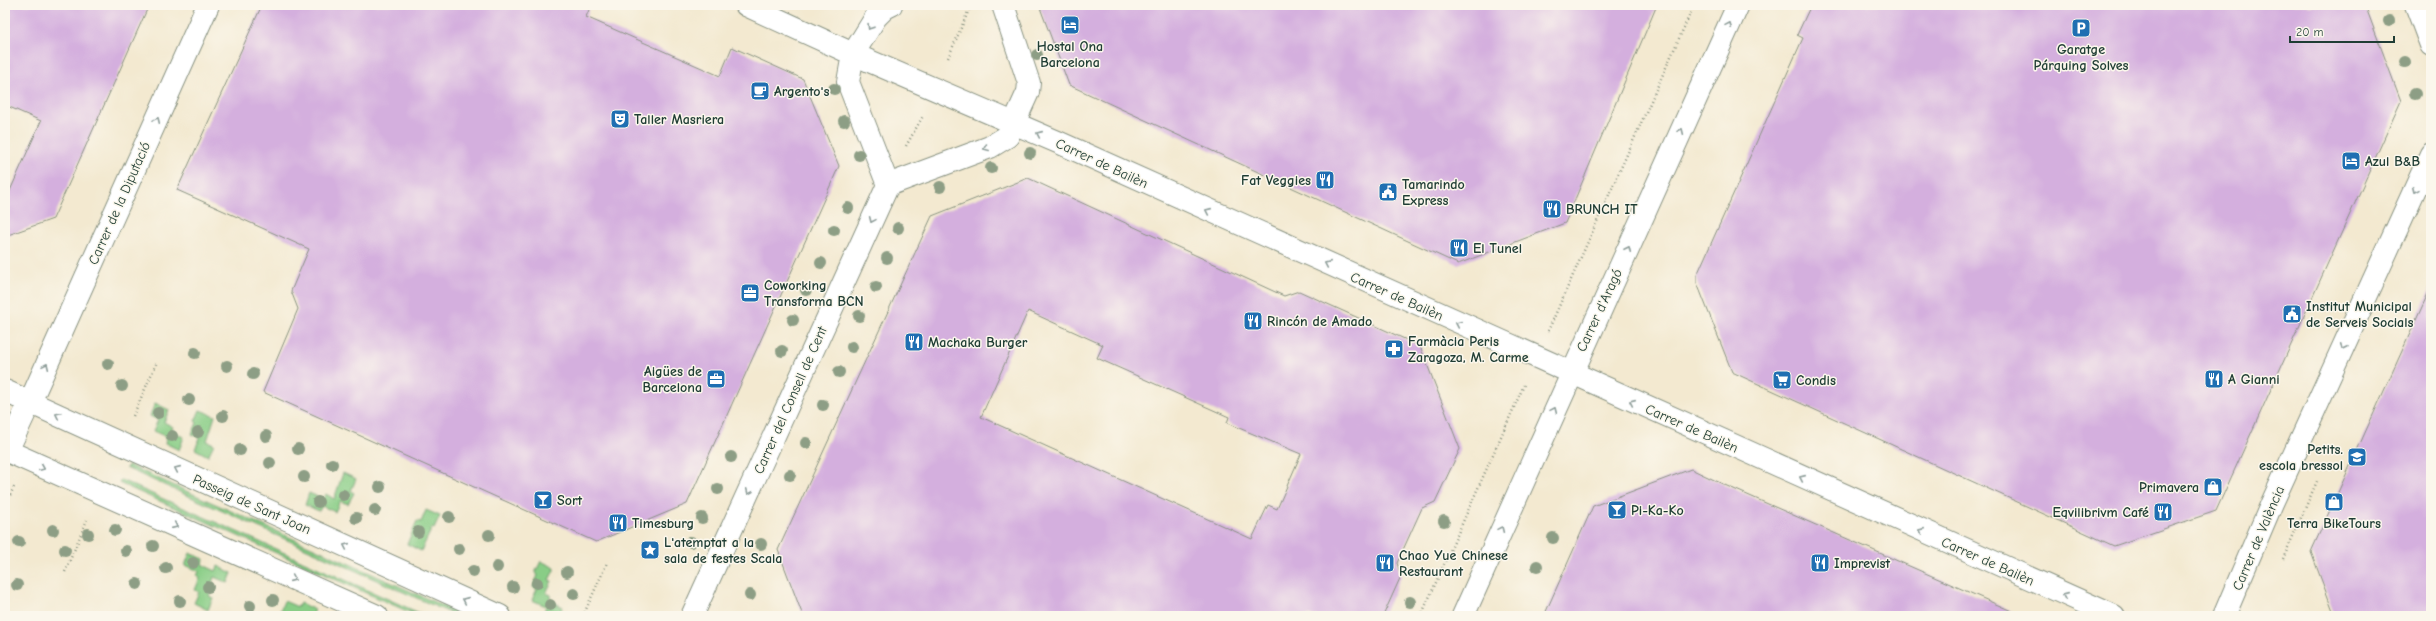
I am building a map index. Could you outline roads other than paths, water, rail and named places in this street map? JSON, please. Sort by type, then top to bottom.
[{"type":"street","name":"Carrer de la Diputació","points":[[6,452],[30,402],[208,5]]},
{"type":"street","name":"Carrer de Bailèn","points":[[746,5],[853,54],[1015,123],[1570,374],[2114,616]]},
{"type":"street","points":[[891,5],[885,8],[876,17],[853,54],[848,82],[888,185],[990,147],[1008,136],[1028,92],[1029,83],[1003,5]]},
{"type":"street","name":"Carrer d'Aragó","points":[[1463,616],[1570,374],[1738,5]]},
{"type":"street","points":[[2416,5],[2431,45]]},
{"type":"street","name":"Carrer de València","points":[[2224,616],[2272,503],[2431,154]]},
{"type":"street","name":"Carrer del Consell de Cent","points":[[692,616],[888,185]]},
{"type":"street","name":"Passeig de Sant Joan","points":[[5,391],[500,616]]},
{"type":"street","points":[[6,452],[377,616]]},
{"type":"place","name":"Hostal Ona Barcelona","points":[[1070,25]]},
{"type":"place","name":"Garatge Párquing Solves","points":[[2081,28]]},
{"type":"place","name":"Argento's","points":[[760,91]]},
{"type":"place","name":"Taller Masriera","points":[[620,119]]},
{"type":"place","name":"Azul B&B","points":[[2351,161]]},
{"type":"place","name":"Fat Veggies","points":[[1325,180]]},
{"type":"place","name":"Tamarindo Express","points":[[1388,192]]},
{"type":"place","name":"BRUNCH IT","points":[[1552,209]]},
{"type":"place","name":"El Tunel","points":[[1459,248]]},
{"type":"place","name":"Coworking Transforma BCN","points":[[750,293]]},
{"type":"place","name":"Institut Municipal de Serveis Socials","points":[[2292,314]]},
{"type":"place","name":"Rincón de Amado","points":[[1253,321]]},
{"type":"place","name":"Machaka Burger","points":[[914,342]]},
{"type":"place","name":"Farmàcia Peris Zaragoza, M. Carme","points":[[1394,349]]},
{"type":"place","name":"Aigües de Barcelona","points":[[716,379]]},
{"type":"place","name":"A Gianni","points":[[2214,379]]},
{"type":"place","name":"Condis","points":[[1782,380]]},
{"type":"place","name":"Petits. escola bressol","points":[[2357,457]]},
{"type":"place","name":"Primavera","points":[[2213,487]]},
{"type":"place","name":"Sort","points":[[543,500]]},
{"type":"place","name":"Terra BikeTours","points":[[2334,502]]},
{"type":"place","name":"Pi-Ka-Ko","points":[[1617,510]]},
{"type":"place","name":"Eqvilibrivm Café","points":[[2163,512]]},
{"type":"place","name":"Timesburg","points":[[618,523]]},
{"type":"place","name":"L'atemptat a la sala de festes Scala","points":[[650,550]]},
{"type":"place","name":"Chao Yue Chinese Restaurant","points":[[1385,563]]},
{"type":"place","name":"Imprevist","points":[[1820,563]]}]
